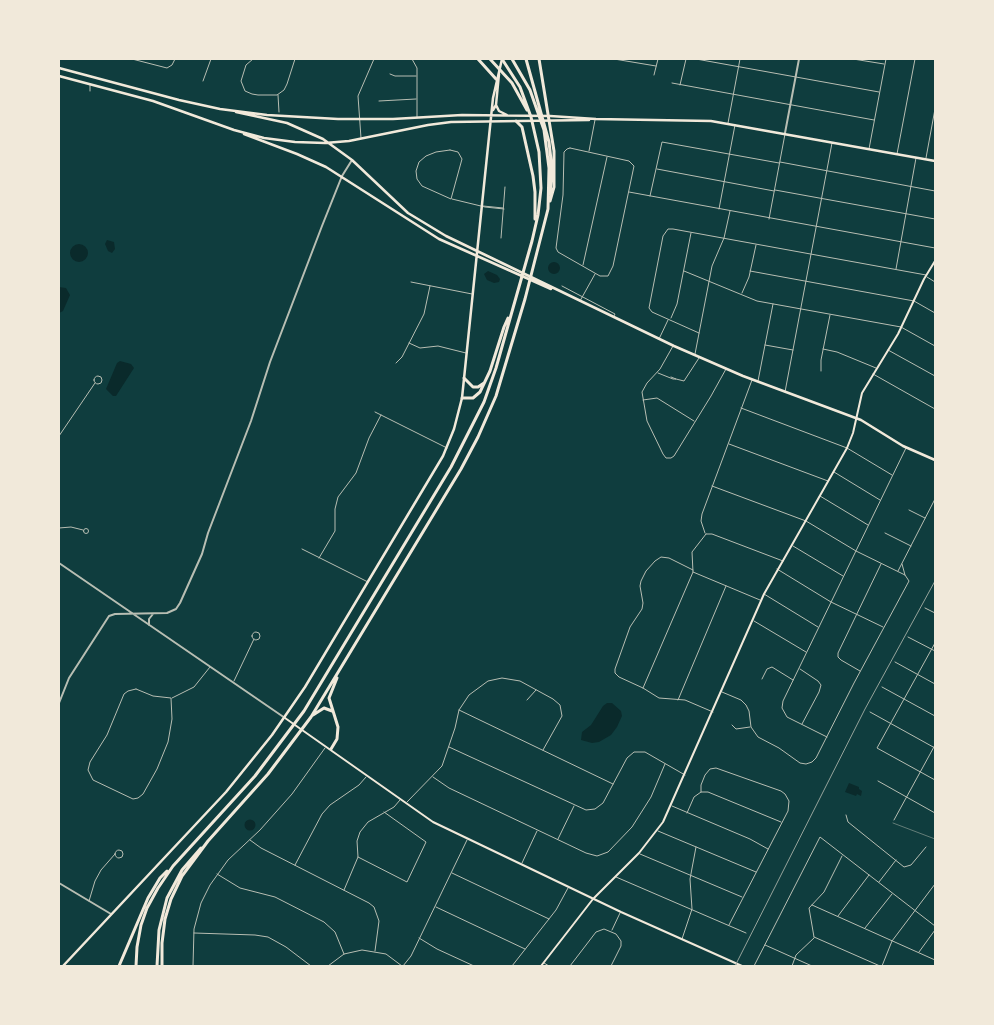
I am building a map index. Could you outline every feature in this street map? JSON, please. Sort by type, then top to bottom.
[{"type":"highway","points":[[478,59],[496,79]]},
{"type":"highway","points":[[490,59],[508,77],[527,107]]},
{"type":"highway","points":[[120,966],[150,894],[160,878],[255,776],[293,727],[324,680],[465,443],[490,385],[536,224],[541,179],[539,152],[531,117],[518,83],[502,59]]},
{"type":"highway","points":[[512,59],[528,86],[547,129]]},
{"type":"highway","points":[[526,59],[539,108]]},
{"type":"highway","points":[[157,966],[159,930],[167,898],[185,866],[263,781],[311,717],[452,484],[486,421],[508,361],[548,209],[552,169],[547,129],[547,108],[539,59]]},
{"type":"highway","points":[[516,121],[522,127],[533,176],[536,224]]},
{"type":"highway","points":[[462,398],[477,396],[485,383],[504,327],[512,311]]},
{"type":"highway","points":[[464,378],[473,387],[478,387],[485,383]]},
{"type":"highway","points":[[331,749],[336,742],[338,724],[329,698],[340,671]]},
{"type":"highway","points":[[311,717],[324,708],[334,712]]},
{"type":"highway","points":[[162,966],[163,930],[171,899],[186,870],[208,841]]},
{"type":"highway","points":[[136,966],[137,947],[144,916],[153,896],[173,866]]},
{"type":"main road","points":[[63,966],[232,785],[285,718],[436,470],[447,448],[462,398],[496,79],[502,59]]},
{"type":"main road","points":[[492,113],[496,105],[500,66]]},
{"type":"main road","points":[[59,68],[140,90],[287,123],[313,134],[345,154],[397,203],[437,232],[694,355],[758,382],[856,418],[906,448],[935,460]]},
{"type":"main road","points":[[59,76],[138,96],[297,154],[342,176],[426,232],[477,256],[514,270]]},
{"type":"main road","points":[[138,96],[140,90]]},
{"type":"main road","points":[[496,105],[499,111],[511,116]]},
{"type":"main road","points":[[220,109],[296,117],[359,119],[492,113],[511,116],[596,120]]},
{"type":"main road","points":[[234,130],[270,139],[300,142],[337,142],[362,139],[436,123],[596,120],[711,121],[935,161]]},
{"type":"main road","points":[[542,966],[593,899],[639,853],[657,830],[671,805],[764,594],[847,448],[861,396],[901,327],[935,261]]},
{"type":"main road","points":[[285,718],[433,822],[593,899],[742,966]]},
{"type":"street","points":[[132,59],[167,68],[172,65],[175,59]]},
{"type":"street","points":[[203,81],[211,59]]},
{"type":"street","points":[[253,59],[246,65],[241,78],[243,88],[252,94],[278,95],[288,84],[295,59]]},
{"type":"street","points":[[362,139],[358,96],[374,59]]},
{"type":"street","points":[[412,59],[417,68],[417,117]]},
{"type":"street","points":[[614,59],[656,66]]},
{"type":"street","points":[[654,75],[658,59]]},
{"type":"street","points":[[680,85],[686,59]]},
{"type":"street","points":[[696,59],[879,92]]},
{"type":"street","points":[[728,123],[740,59]]},
{"type":"street","points":[[769,219],[799,59]]},
{"type":"street","points":[[853,59],[884,64]]},
{"type":"street","points":[[869,149],[886,59]]},
{"type":"street","points":[[897,154],[915,59]]},
{"type":"street","points":[[390,74],[396,76],[417,76]]},
{"type":"street","points":[[672,83],[874,120]]},
{"type":"street","points":[[90,84],[90,91]]},
{"type":"street","points":[[278,95],[279,112]]},
{"type":"street","points":[[379,101],[417,99]]},
{"type":"street","points":[[926,159],[935,109]]},
{"type":"street","points":[[589,152],[596,120]]},
{"type":"street","points":[[720,209],[735,124]]},
{"type":"street","points":[[650,197],[662,142],[935,191]]},
{"type":"street","points":[[785,392],[832,142]]},
{"type":"street","points":[[567,148],[570,148],[589,152],[629,161],[633,169],[610,274],[605,277],[558,252],[556,248],[563,194],[564,152],[567,148]]},
{"type":"street","points":[[451,199],[461,163],[460,154],[455,150],[431,154],[418,164],[416,171],[417,179],[422,186],[451,199],[468,204],[504,209]]},
{"type":"street","points":[[582,266],[607,156]]},
{"type":"street","points":[[896,269],[916,157]]},
{"type":"street","points":[[59,703],[69,678],[108,618],[112,615],[167,613],[176,609],[190,584],[270,362],[342,176],[352,160]]},
{"type":"street","points":[[656,169],[935,219]]},
{"type":"street","points":[[501,238],[505,187]]},
{"type":"street","points":[[628,192],[935,248]]},
{"type":"street","points":[[694,355],[715,258],[724,238],[730,211]]},
{"type":"street","points":[[699,333],[652,312],[649,306],[663,236],[669,228],[896,269],[926,276],[935,282]]},
{"type":"street","points":[[659,339],[677,304],[691,232]]},
{"type":"street","points":[[742,294],[747,283],[756,244]]},
{"type":"street","points":[[684,270],[757,301],[901,327],[935,346]]},
{"type":"street","points":[[750,271],[914,301],[935,313]]},
{"type":"street","points":[[580,302],[595,273]]},
{"type":"street","points":[[411,282],[473,295]]},
{"type":"street","points":[[396,363],[402,357],[424,314],[430,286]]},
{"type":"street","points":[[562,286],[615,314],[612,317]]},
{"type":"street","points":[[758,382],[773,304]]},
{"type":"street","points":[[821,371],[820,364],[830,314]]},
{"type":"street","points":[[409,343],[420,348],[438,346],[466,353]]},
{"type":"street","points":[[765,344],[793,350]]},
{"type":"street","points":[[674,346],[658,372],[642,390],[647,421],[666,457],[671,458],[674,456],[726,369]]},
{"type":"street","points":[[823,349],[837,352],[877,368]]},
{"type":"street","points":[[888,350],[935,376]]},
{"type":"street","points":[[658,372],[684,381],[700,357]]},
{"type":"street","points":[[873,374],[935,409]]},
{"type":"street","points":[[706,534],[701,519],[752,379]]},
{"type":"street","points":[[59,436],[95,383]]},
{"type":"street","points":[[643,400],[656,398],[695,422]]},
{"type":"street","points":[[741,408],[847,448],[893,475]]},
{"type":"street","points":[[375,412],[447,448]]},
{"type":"street","points":[[319,558],[335,531],[335,509],[338,498],[356,473],[369,438],[381,415]]},
{"type":"street","points":[[728,443],[828,481]]},
{"type":"street","points":[[827,737],[787,717],[782,708],[783,701],[906,448]]},
{"type":"street","points":[[834,472],[881,500]]},
{"type":"street","points":[[712,486],[806,521],[856,551],[905,575]]},
{"type":"street","points":[[820,496],[868,526]]},
{"type":"street","points":[[898,572],[935,499]]},
{"type":"street","points":[[909,510],[926,518]]},
{"type":"street","points":[[59,528],[71,527],[83,530]]},
{"type":"street","points":[[886,533],[911,546]]},
{"type":"street","points":[[706,534],[712,534],[783,561]]},
{"type":"street","points":[[643,688],[693,571],[692,552],[706,534]]},
{"type":"street","points":[[792,545],[844,576]]},
{"type":"street","points":[[302,549],[368,582]]},
{"type":"street","points":[[713,712],[688,701],[658,698],[615,673],[630,627],[642,609],[641,580],[655,561],[661,557],[669,558],[693,571],[761,601]]},
{"type":"street","points":[[59,563],[285,718]]},
{"type":"street","points":[[722,692],[741,700],[746,705],[749,711],[751,727],[758,737],[779,748],[802,764],[808,764],[814,760],[909,581],[905,575],[902,563]]},
{"type":"street","points":[[860,672],[841,660],[838,655],[882,564]]},
{"type":"street","points":[[777,569],[831,602],[884,628]]},
{"type":"street","points":[[678,700],[726,586]]},
{"type":"street","points":[[764,594],[819,627]]},
{"type":"street","points":[[925,608],[935,614]]},
{"type":"street","points":[[149,625],[149,618],[153,614]]},
{"type":"street","points":[[753,620],[807,653]]},
{"type":"street","points":[[908,637],[935,652]]},
{"type":"street","points":[[233,681],[254,639]]},
{"type":"street","points":[[935,643],[877,748],[935,780]]},
{"type":"street","points":[[895,662],[935,684]]},
{"type":"street","points":[[171,698],[172,719],[168,742],[157,768],[140,796],[136,799],[130,799],[93,780],[89,774],[88,766],[107,735],[124,694],[128,690],[136,689],[153,696],[171,698],[194,687],[210,666]]},
{"type":"street","points":[[762,679],[767,668],[772,667],[793,680]]},
{"type":"street","points":[[799,669],[821,685],[802,725]]},
{"type":"street","points":[[406,803],[433,777],[442,765],[459,710],[469,695],[494,679],[512,679],[536,689],[558,702],[563,711],[560,721],[543,750]]},
{"type":"street","points":[[882,687],[935,716]]},
{"type":"street","points":[[527,700],[536,689]]},
{"type":"street","points":[[459,710],[614,784]]},
{"type":"street","points":[[870,712],[935,747],[893,821]]},
{"type":"street","points":[[732,725],[736,729],[751,727]]},
{"type":"street","points":[[193,966],[194,933],[201,903],[217,874],[228,860],[292,794],[327,746]]},
{"type":"street","points":[[449,747],[586,810],[597,808],[603,803],[627,758],[634,752],[645,752],[685,775]]},
{"type":"street","points":[[433,777],[449,788],[558,840],[592,855],[601,855],[608,852],[624,836],[639,816],[651,797],[665,764]]},
{"type":"street","points":[[702,792],[701,785],[705,775],[708,770],[715,768],[781,791],[787,797],[789,804],[782,823],[730,926]]},
{"type":"street","points":[[294,865],[322,814],[330,805],[360,785],[367,775]]},
{"type":"street","points":[[878,781],[935,812]]},
{"type":"street","points":[[687,813],[692,801],[702,792]]},
{"type":"street","points":[[702,792],[714,794],[782,823]]},
{"type":"street","points":[[344,890],[358,858],[357,841],[360,832],[368,822],[394,807],[401,799]]},
{"type":"street","points":[[671,805],[750,839],[768,849]]},
{"type":"street","points":[[558,840],[574,806]]},
{"type":"street","points":[[358,858],[407,882],[426,842],[384,812]]},
{"type":"street","points":[[846,815],[848,822],[904,867],[910,866],[926,847]]},
{"type":"street","points":[[521,864],[537,830]]},
{"type":"street","points":[[657,830],[756,872]]},
{"type":"street","points":[[754,966],[820,837],[935,926]]},
{"type":"street","points":[[328,966],[344,954],[362,950],[375,951],[391,957],[403,966],[420,938],[468,838]]},
{"type":"street","points":[[249,840],[261,848],[369,903],[376,911],[379,921],[375,951]]},
{"type":"street","points":[[682,940],[692,909],[691,875],[696,847]]},
{"type":"street","points":[[639,853],[743,898]]},
{"type":"street","points":[[89,901],[95,881],[101,870],[115,854]]},
{"type":"street","points":[[814,937],[809,911],[824,892],[842,854]]},
{"type":"street","points":[[878,882],[896,860]]},
{"type":"street","points":[[451,873],[549,919]]},
{"type":"street","points":[[217,874],[240,888],[275,897],[324,922],[334,932],[344,954]]},
{"type":"street","points":[[837,916],[869,875]]},
{"type":"street","points":[[615,877],[746,933]]},
{"type":"street","points":[[59,884],[112,914]]},
{"type":"street","points":[[814,937],[881,966],[892,941],[935,884]]},
{"type":"street","points":[[512,966],[560,904],[569,886]]},
{"type":"street","points":[[865,929],[892,893]]},
{"type":"street","points":[[812,905],[935,960]]},
{"type":"street","points":[[435,906],[525,949]]},
{"type":"street","points":[[612,931],[621,912]]},
{"type":"street","points":[[570,966],[596,932],[604,929],[612,931],[619,936],[621,941],[621,946],[610,966]]},
{"type":"street","points":[[918,953],[935,930]]},
{"type":"street","points":[[194,933],[255,934],[268,937],[286,946],[311,966]]},
{"type":"street","points":[[792,966],[794,958],[814,937]]},
{"type":"street","points":[[420,938],[437,949],[474,966]]},
{"type":"street","points":[[765,945],[812,966]]},
{"type":"street","points":[[544,963],[549,966]]},
{"type":"lane","points":[[893,821],[935,839]]},
{"type":"water","points":[[107,240],[114,242],[115,249],[112,253],[108,251],[105,244]]},
{"type":"water","points":[[75,244],[83,244],[88,249],[86,260],[75,262],[70,257],[70,249]]},
{"type":"water","points":[[552,262],[556,262],[560,268],[556,274],[552,274],[548,270],[548,266]]},
{"type":"water","points":[[488,271],[497,275],[500,279],[499,282],[494,283],[487,280],[484,274]]},
{"type":"water","points":[[59,287],[66,288],[70,295],[63,311],[59,313]]},
{"type":"water","points":[[120,361],[131,364],[134,368],[116,396],[113,396],[106,389],[117,363]]},
{"type":"water","points":[[607,703],[612,703],[621,711],[622,716],[617,727],[611,735],[599,742],[592,743],[581,740],[582,732],[591,725]]},
{"type":"water","points":[[849,783],[859,787],[862,791],[861,796],[845,792]]},
{"type":"water","points":[[250,819],[256,825],[250,831],[244,825]]},
{"type":"railway","points":[[735,966],[865,709],[935,581]]}]
